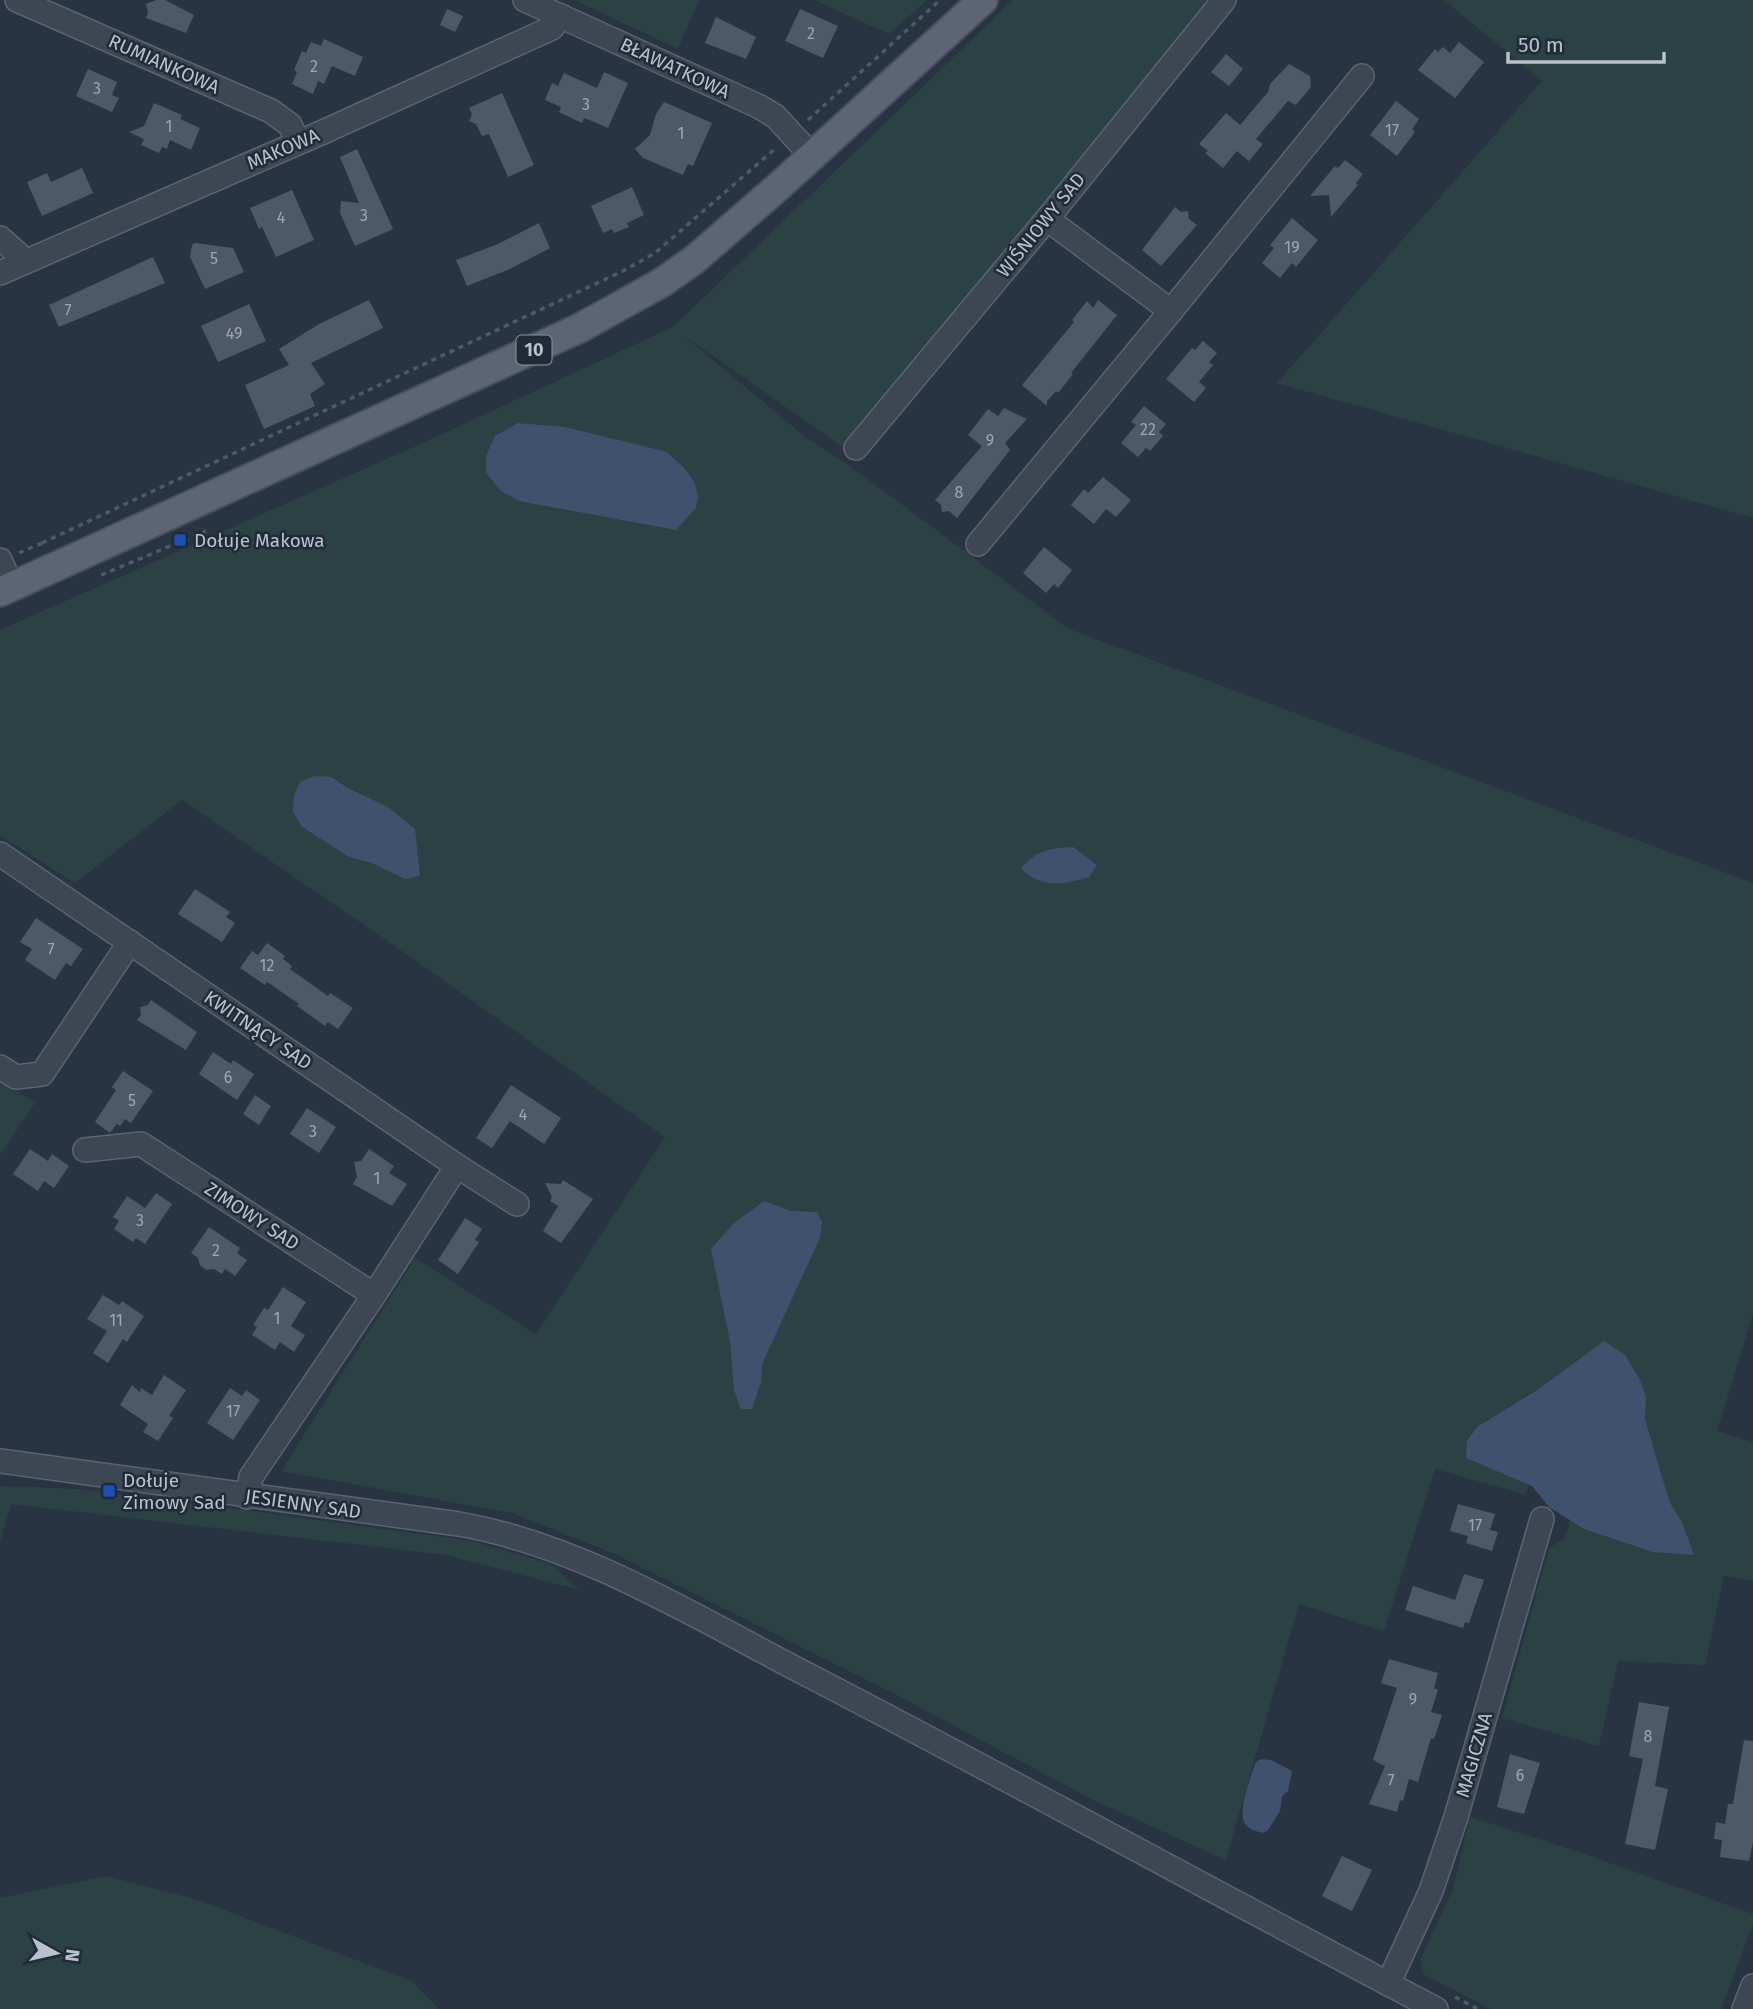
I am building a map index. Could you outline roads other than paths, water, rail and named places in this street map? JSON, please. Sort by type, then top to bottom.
[{"type":"main road","name":"10","points":[[6,589],[487,372],[661,284],[694,260],[812,156],[983,0]]},
{"type":"street","name":"RUMIANKOWA","points":[[17,0],[271,111],[290,125],[298,142]]},
{"type":"street","name":"BŁAWATKOWA","points":[[525,0],[758,106],[775,116],[812,156]]},
{"type":"street","name":"WIŚNIOWY SAD","points":[[856,448],[1047,219],[1224,0]]},
{"type":"street","name":"MAKOWA","points":[[0,273],[552,28],[561,16]]},
{"type":"street","points":[[978,544],[1362,76]]},
{"type":"street","points":[[1047,219],[1171,311]]},
{"type":"street","points":[[0,238],[26,261]]},
{"type":"street","points":[[0,560],[6,589]]},
{"type":"street","name":"KWITNĄCY SAD","points":[[0,854],[457,1166],[517,1203]]},
{"type":"street","points":[[0,1067],[16,1077],[42,1074],[130,942]]},
{"type":"street","name":"ZIMOWY SAD","points":[[85,1150],[141,1144],[374,1295]]},
{"type":"street","points":[[247,1497],[251,1477],[457,1166]]},
{"type":"street","name":"JESIENNY SAD","points":[[0,1461],[482,1528],[516,1537],[583,1562],[635,1586],[904,1725],[1436,2009]]},
{"type":"street","name":"MAGICZNA","points":[[1388,1984],[1431,1891],[1456,1817],[1542,1519]]},
{"type":"street","points":[[1744,2009],[1753,1986]]},
{"type":"water","points":[[518,423],[565,427],[667,452],[695,483],[698,497],[696,508],[676,530],[519,501],[501,491],[486,473],[486,456],[495,436]]},
{"type":"water","points":[[314,776],[331,777],[388,807],[415,829],[420,876],[405,879],[372,863],[349,857],[301,826],[293,811],[294,795],[300,782]]},
{"type":"water","points":[[1073,847],[1097,865],[1089,877],[1071,882],[1044,882],[1035,879],[1021,868],[1044,851]]},
{"type":"water","points":[[764,1201],[791,1211],[817,1212],[822,1222],[820,1238],[762,1364],[761,1382],[752,1409],[741,1409],[734,1390],[730,1341],[711,1249],[734,1223]]},
{"type":"water","points":[[1604,1341],[1625,1355],[1639,1378],[1646,1396],[1645,1419],[1670,1503],[1682,1522],[1694,1555],[1653,1552],[1584,1529],[1549,1507],[1532,1486],[1466,1458],[1467,1441],[1477,1427],[1536,1391]]},
{"type":"water","points":[[1261,1759],[1271,1760],[1292,1771],[1288,1791],[1282,1796],[1280,1811],[1268,1830],[1262,1833],[1248,1827],[1243,1814],[1251,1776],[1256,1762]]},
{"type":"place","name":"Dołuje Makowa","points":[[180,540]]},
{"type":"place","name":"Dołuje Zimowy Sad","points":[[109,1491]]}]
